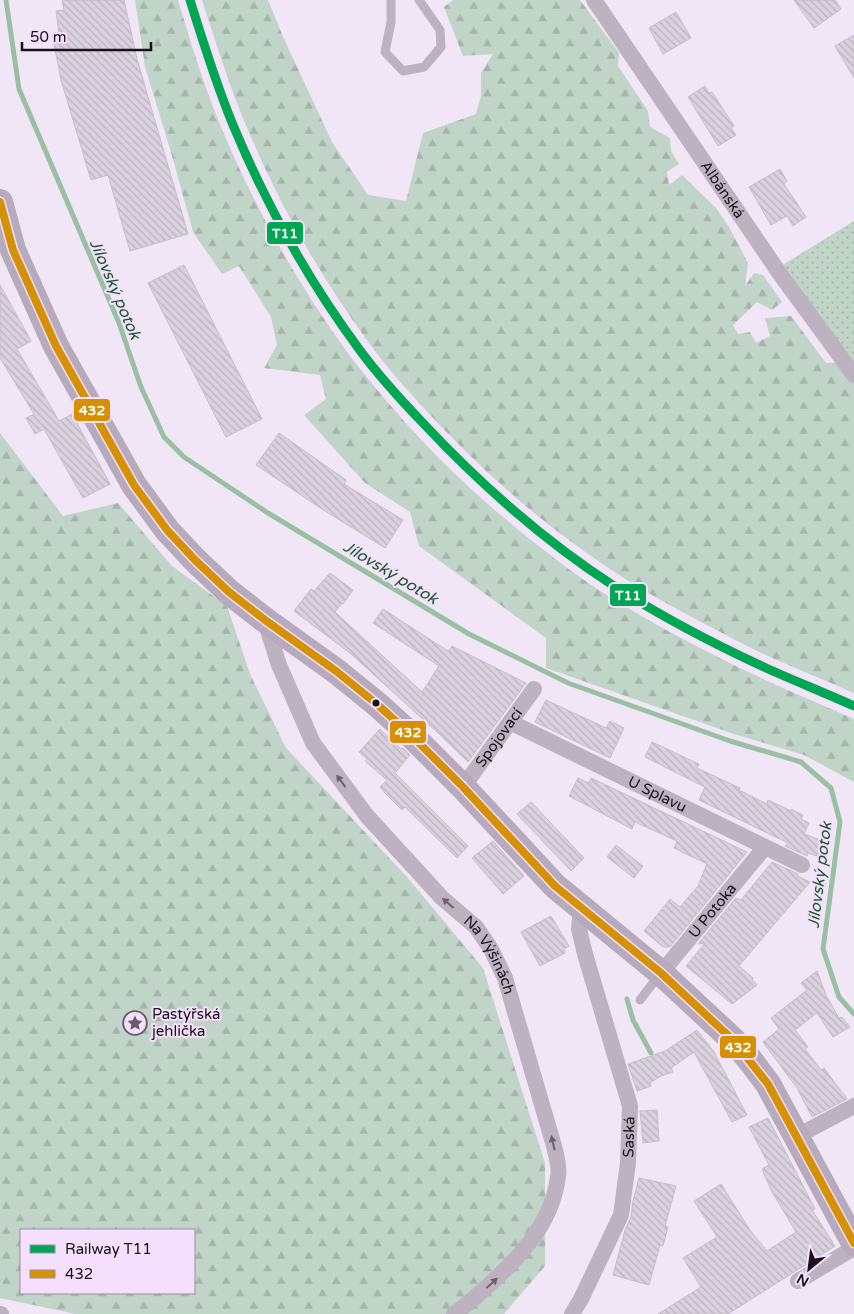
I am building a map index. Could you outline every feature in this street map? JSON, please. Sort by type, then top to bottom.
[{"type":"main road","points":[[0,202],[13,250],[56,346],[134,485],[167,530],[229,592],[336,670],[378,705],[463,787],[556,886],[661,973],[726,1033],[768,1084],[854,1243]]},
{"type":"street","name":"Albánská","points":[[594,0],[780,274],[854,375]]},
{"type":"street","name":"Na Výšinách","points":[[265,620],[279,666],[313,743],[367,816],[442,898],[476,928],[492,949],[506,978],[552,1138],[559,1174],[554,1198],[544,1220],[527,1247],[502,1273],[454,1314]]},
{"type":"street","name":"Spojovací","points":[[463,787],[534,688]]},
{"type":"street","name":"U Splavu","points":[[510,722],[802,866]]},
{"type":"street","name":"U Potoka","points":[[661,973],[765,848]]},
{"type":"street","name":"Saská","points":[[572,1314],[621,1215],[628,1162],[630,1106],[584,954],[579,929],[581,907]]},
{"type":"street","points":[[797,1136],[854,1106]]},
{"type":"street","points":[[798,1281],[854,1248]]},
{"type":"lane","points":[[390,0],[392,22],[385,52],[403,71],[424,67],[441,47],[440,30],[419,0]]},
{"type":"lane","points":[[640,1000],[661,973]]},
{"type":"green space","points":[[135,0],[178,0],[203,80],[221,127],[263,216],[295,274],[331,329],[350,356],[413,431],[467,486],[506,520],[567,568],[599,590],[721,659],[854,719],[854,782],[804,755],[734,734],[546,668],[546,638],[419,546],[410,512],[365,483],[304,415],[326,399],[320,375],[264,368],[277,345],[271,317],[239,266],[222,274],[193,232],[145,67]]},
{"type":"green space","points":[[202,0],[268,0],[332,142],[368,195],[406,201],[423,133],[476,114],[481,96],[481,73],[493,54],[463,56],[444,7],[453,0],[580,0],[619,53],[618,66],[648,111],[650,127],[670,138],[671,151],[679,164],[667,172],[669,185],[682,175],[716,208],[729,227],[748,263],[745,286],[754,273],[763,275],[782,302],[772,310],[757,302],[733,325],[738,334],[750,332],[756,343],[770,336],[765,318],[791,316],[826,363],[844,362],[854,375],[854,693],[745,645],[619,575],[539,517],[489,474],[442,428],[375,351],[332,289],[299,234],[269,177],[243,118],[226,74]]},
{"type":"green space","points":[[854,221],[854,368],[781,266]]},
{"type":"green space","points":[[0,433],[63,516],[118,503],[172,566],[227,606],[250,674],[286,748],[407,877],[483,968],[545,1163],[545,1266],[504,1314],[76,1314],[0,1298]]},
{"type":"building","points":[[62,0],[124,0],[137,59],[188,234],[130,251],[108,175],[91,180],[61,80],[52,34],[59,33],[56,11],[64,10]]},
{"type":"building","points":[[794,0],[835,0],[841,9],[814,28]]},
{"type":"building","points":[[676,12],[691,38],[663,54],[649,28]]},
{"type":"building","points":[[854,35],[854,78],[835,46]]},
{"type":"building","points":[[705,86],[709,93],[712,92],[734,126],[731,128],[736,135],[718,146],[688,97]]},
{"type":"building","points":[[780,169],[787,181],[784,184],[806,217],[793,226],[787,216],[771,225],[749,187]]},
{"type":"building","points":[[184,265],[262,419],[226,437],[148,283]]},
{"type":"building","points":[[0,285],[31,341],[17,349],[59,421],[72,414],[110,484],[83,498],[44,429],[35,434],[26,418],[34,414],[0,358]]},
{"type":"building","points":[[279,433],[346,480],[344,484],[403,520],[385,548],[256,465]]},
{"type":"building","points":[[330,573],[353,590],[335,612],[422,692],[439,666],[373,623],[383,609],[448,651],[452,646],[526,683],[468,762],[350,653],[294,611],[311,589],[314,591]]},
{"type":"building","points":[[546,700],[606,728],[610,721],[624,728],[610,758],[535,722]]},
{"type":"building","points":[[380,729],[410,755],[395,773],[468,846],[457,858],[405,807],[402,810],[384,792],[380,787],[387,780],[365,761],[367,759],[359,752]]},
{"type":"building","points":[[652,742],[699,764],[697,768],[740,788],[739,790],[767,804],[768,800],[803,815],[801,819],[809,823],[804,834],[823,841],[817,856],[808,853],[807,856],[785,846],[788,843],[699,800],[705,787],[645,757]]},
{"type":"building","points":[[578,778],[589,783],[591,778],[747,852],[670,947],[663,947],[644,931],[670,899],[680,907],[698,886],[707,864],[674,848],[677,841],[635,822],[632,829],[569,796]]},
{"type":"building","points":[[531,802],[584,858],[571,871],[517,814]]},
{"type":"building","points":[[493,841],[524,876],[503,894],[472,858]]},
{"type":"building","points":[[616,845],[643,866],[634,878],[607,857]]},
{"type":"building","points":[[772,862],[810,882],[739,966],[753,978],[757,985],[732,1004],[686,966],[705,943],[698,944],[736,898],[741,900]]},
{"type":"building","points":[[551,916],[569,946],[564,949],[565,953],[540,966],[521,932]]},
{"type":"building","points":[[817,971],[826,995],[839,1018],[842,1017],[850,1027],[833,1037],[817,1013],[795,1030],[808,1047],[805,1049],[821,1070],[824,1068],[847,1099],[812,1117],[797,1088],[763,1042],[779,1029],[771,1018],[807,990],[801,983]]},
{"type":"building","points":[[697,1030],[714,1052],[747,1115],[732,1122],[694,1052],[671,1068],[673,1072],[661,1076],[650,1083],[651,1086],[637,1091],[628,1064],[665,1051]]},
{"type":"building","points":[[657,1110],[659,1141],[643,1143],[640,1111]]},
{"type":"building","points":[[768,1118],[815,1209],[812,1210],[835,1246],[728,1314],[658,1314],[701,1287],[683,1258],[717,1237],[694,1201],[721,1184],[750,1230],[767,1251],[796,1232],[771,1190],[762,1169],[769,1165],[749,1127]]},
{"type":"building","points":[[639,1178],[676,1186],[665,1226],[668,1227],[663,1246],[660,1245],[649,1285],[613,1275],[625,1230],[631,1217]]},
{"type":"waterway","name":"Jílovský potok","points":[[6,0],[19,89],[119,323],[141,387],[164,437],[184,457],[268,513],[469,634],[568,683],[730,741],[801,762],[831,788],[840,822],[823,949],[839,997],[854,1014]]},
{"type":"waterway","points":[[627,999],[633,1020],[651,1053]]},
{"type":"rail line","name":"T11","points":[[190,0],[215,79],[233,125],[259,184],[289,241],[322,296],[359,349],[381,377],[444,445],[537,530],[614,586],[669,619],[727,649],[854,706]]},
{"type":"transit line","name":"432","points":[[0,202],[13,250],[56,346],[134,485],[167,530],[229,592],[336,671],[378,705],[463,787],[555,886],[661,973],[733,1040],[768,1084],[854,1243]]},
{"type":"place","name":"Pastýřská jehlička","points":[[135,1023]]}]
